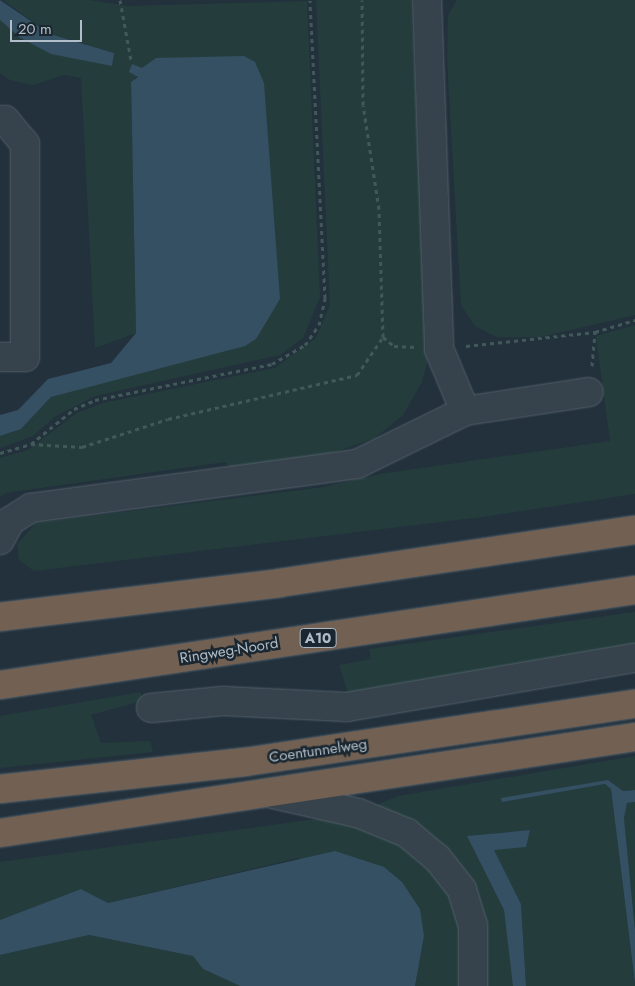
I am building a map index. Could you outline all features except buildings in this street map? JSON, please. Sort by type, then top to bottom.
[{"type":"highway","points":[[0,616],[279,584],[635,530]]},
{"type":"highway","name":"Ringweg-Noord","points":[[0,685],[635,590]]},
{"type":"highway","name":"Coentunnelweg","points":[[0,789],[245,762],[635,704]]},
{"type":"highway","points":[[0,833],[635,737]]},
{"type":"lane","points":[[427,0],[439,349],[465,411]]},
{"type":"lane","points":[[0,120],[5,120],[25,144],[25,356],[0,357]]},
{"type":"lane","points":[[0,540],[10,521],[31,508],[357,464],[465,411],[589,392]]},
{"type":"lane","points":[[151,708],[223,701],[347,707],[635,658]]},
{"type":"lane","points":[[267,793],[358,813],[407,834],[438,859],[462,890],[474,925],[473,986]]},
{"type":"path","points":[[120,0],[131,60]]},
{"type":"path","points":[[31,444],[74,409],[95,400],[272,364],[305,345],[319,325],[325,298],[310,0]]},
{"type":"path","points":[[0,453],[31,444],[82,448],[168,419],[357,375],[382,337],[379,209],[363,105],[362,0]]},
{"type":"path","points":[[382,337],[394,346],[439,349],[595,332],[635,320]]},
{"type":"path","points":[[589,392],[595,332]]},
{"type":"green space","points":[[3,0],[90,0],[128,6],[307,1],[320,297],[303,338],[280,355],[95,396],[56,416],[33,436],[0,448],[0,436],[21,429],[51,397],[127,374],[199,58],[156,58],[131,82],[136,333],[95,348],[81,78],[64,75],[33,85],[10,80],[0,73],[0,20],[19,37],[114,53],[50,34]]},
{"type":"green space","points":[[316,0],[411,0],[429,356],[422,382],[403,415],[375,438],[329,454],[235,474],[225,462],[6,493],[0,497],[0,458],[28,450],[77,413],[103,403],[275,368],[316,338],[330,305]]},
{"type":"green space","points":[[457,0],[635,0],[635,315],[541,337],[497,337],[475,326],[461,305],[447,59],[448,15]]},
{"type":"green space","points":[[635,325],[635,494],[482,517],[34,571],[19,560],[17,544],[36,523],[324,487],[380,474],[610,441],[596,336]]},
{"type":"green space","points":[[635,612],[635,646],[348,693],[339,665],[371,659],[369,649]]},
{"type":"green space","points":[[141,692],[141,701],[91,715],[101,743],[150,741],[153,752],[0,768],[0,716]]},
{"type":"green space","points":[[635,756],[635,790],[623,791],[608,780],[501,799],[605,784],[611,789],[635,986],[526,986],[521,904],[493,849],[526,847],[529,830],[468,836],[504,910],[513,962],[513,986],[484,986],[478,917],[372,807],[398,796]]},
{"type":"green space","points":[[635,802],[635,930],[624,818],[627,803]]},
{"type":"green space","points":[[331,817],[397,839],[424,859],[458,899],[467,986],[415,986],[424,936],[298,858],[108,903],[81,889],[0,920],[0,862]]},
{"type":"green space","points":[[89,935],[193,956],[203,969],[240,986],[0,986],[0,955]]},
{"type":"water","points":[[0,0],[50,34],[114,53],[112,66],[51,54],[19,37],[0,20]]},
{"type":"water","points":[[244,56],[255,62],[264,83],[280,299],[256,339],[245,346],[51,397],[21,429],[0,436],[0,415],[18,410],[48,379],[111,363],[136,333],[131,82],[138,77],[129,72],[132,64],[142,68],[156,58]]},
{"type":"water","points":[[608,780],[623,791],[635,790],[635,802],[627,803],[624,818],[635,930],[635,984],[611,789],[605,784],[502,802],[501,798]]},
{"type":"water","points":[[530,830],[526,847],[494,850],[521,904],[526,986],[513,986],[504,910],[467,836]]},
{"type":"water","points":[[335,851],[384,867],[402,882],[420,909],[424,936],[415,986],[240,986],[203,969],[193,956],[89,935],[0,955],[0,920],[81,889],[108,903]]}]
